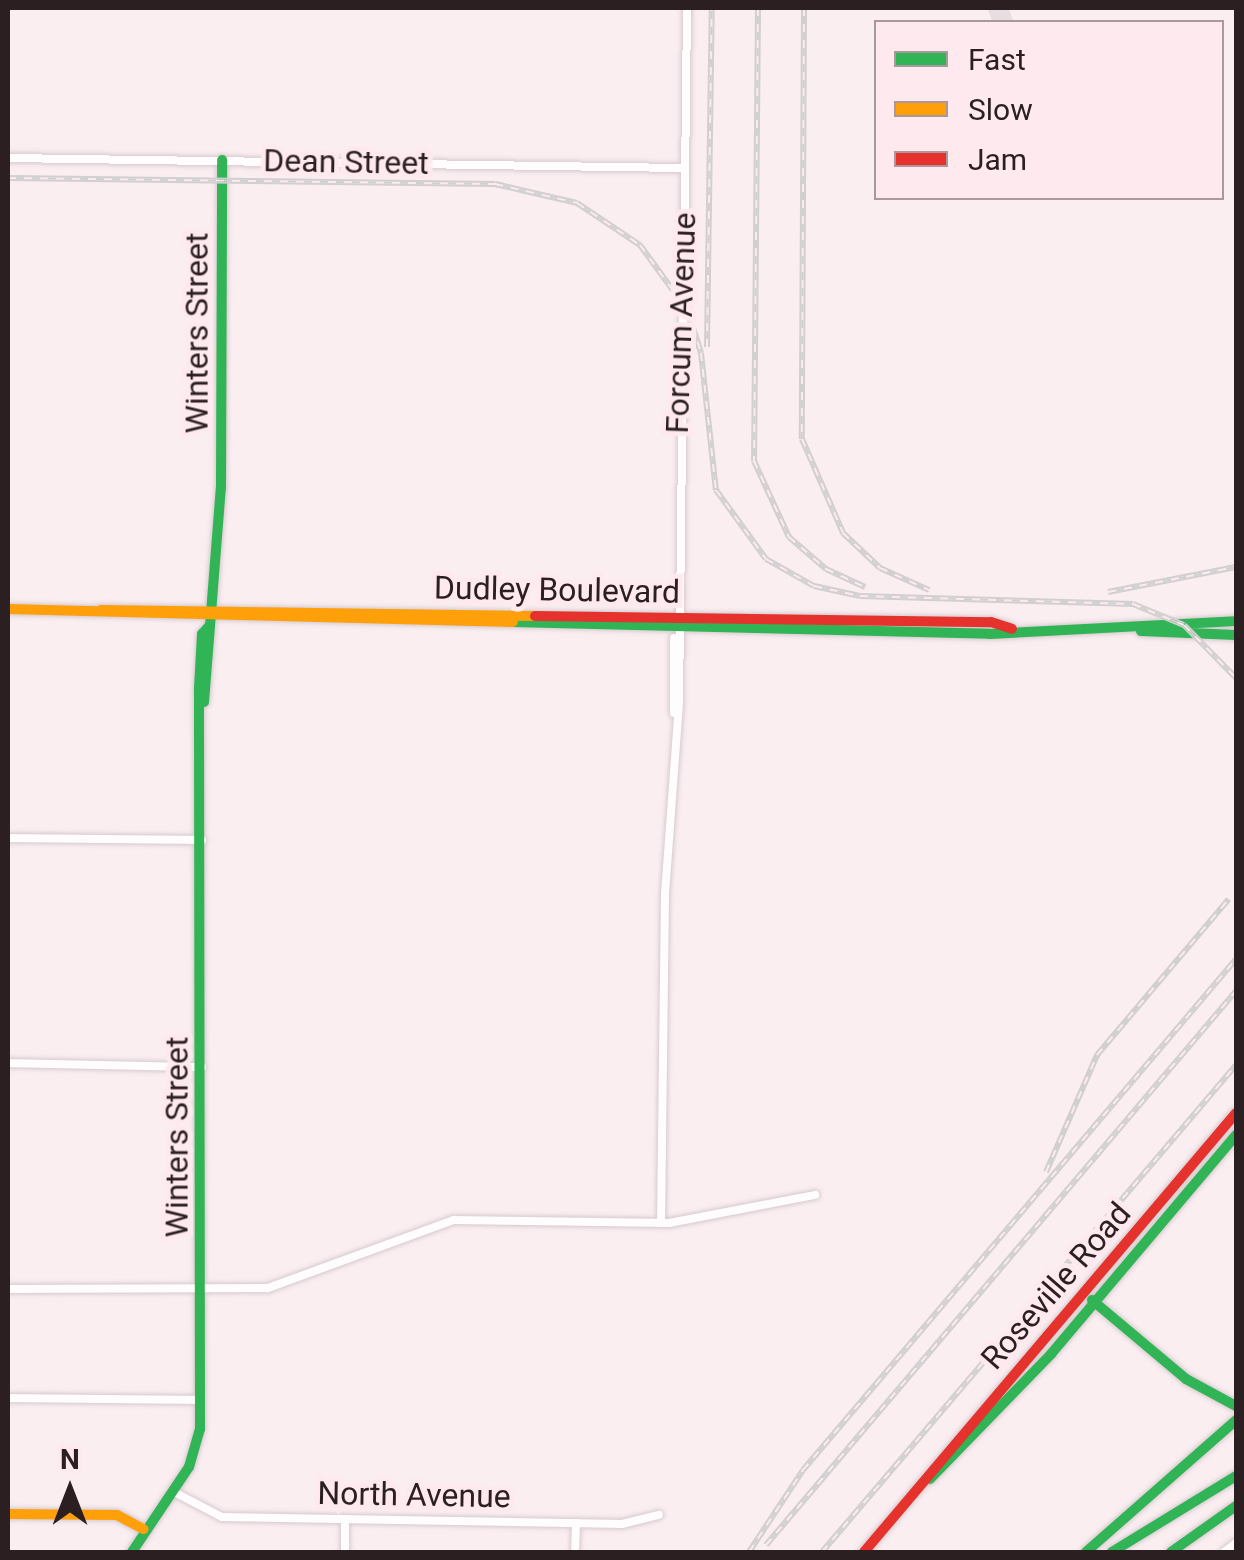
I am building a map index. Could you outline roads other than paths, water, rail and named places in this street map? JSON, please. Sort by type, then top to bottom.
[{"type":"main road","name":"Winters Street","points":[[132,1552],[143,1529],[174,1492],[194,1455],[201,1400],[204,702],[211,689],[211,617],[221,488],[222,160]]},
{"type":"main road","name":"Dudley Boulevard","points":[[8,609],[674,634],[1012,629],[1236,635]]},
{"type":"main road","name":"Dudley Boulevard","points":[[211,617],[991,622],[1012,629]]},
{"type":"main road","name":"Dudley Boulevard","points":[[1140,630],[1236,622]]},
{"type":"main road","name":"Roseville Road","points":[[864,1552],[1236,1112]]},
{"type":"main road","name":"Roseville Road","points":[[914,1493],[1094,1302],[1236,1135]]},
{"type":"main road","points":[[1084,1293],[1186,1379],[1236,1406]]},
{"type":"main road","points":[[1086,1552],[1236,1420]]},
{"type":"main road","points":[[1112,1552],[1236,1476]]},
{"type":"main road","points":[[1171,1552],[1236,1506]]},
{"type":"main road","points":[[8,1514],[117,1516],[143,1529]]},
{"type":"street","name":"Forcum Avenue","points":[[661,1222],[686,8]]},
{"type":"street","name":"Dean Street","points":[[8,158],[685,168]]},
{"type":"street","points":[[8,838],[202,840]]},
{"type":"street","points":[[8,1063],[202,1066]]},
{"type":"street","points":[[8,1289],[201,1291],[298,1280],[454,1220],[661,1222],[814,1195]]},
{"type":"street","points":[[8,1398],[201,1400]]},
{"type":"street","name":"North Avenue","points":[[174,1492],[218,1517],[576,1523],[659,1515]]},
{"type":"street","points":[[345,1552],[346,1519]]},
{"type":"street","points":[[576,1523],[576,1552]]},
{"type":"street","points":[[1224,1552],[1236,1543]]},
{"type":"railway","points":[[707,347],[712,8]]},
{"type":"railway","points":[[758,8],[754,461],[789,537],[826,569],[865,587]]},
{"type":"railway","points":[[804,8],[802,439],[843,533],[880,568],[929,590]]},
{"type":"railway","points":[[8,178],[495,184],[577,203],[640,245],[688,311],[701,353],[716,490],[766,559],[814,586],[860,596],[1133,604],[1184,625],[1236,678]]},
{"type":"railway","points":[[1108,592],[1236,567]]},
{"type":"railway","points":[[1046,1172],[1097,1055],[1229,899]]},
{"type":"railway","points":[[749,1552],[803,1470],[1236,959]]},
{"type":"railway","points":[[766,1545],[1236,991]]},
{"type":"railway","points":[[822,1552],[1236,1065]]}]
